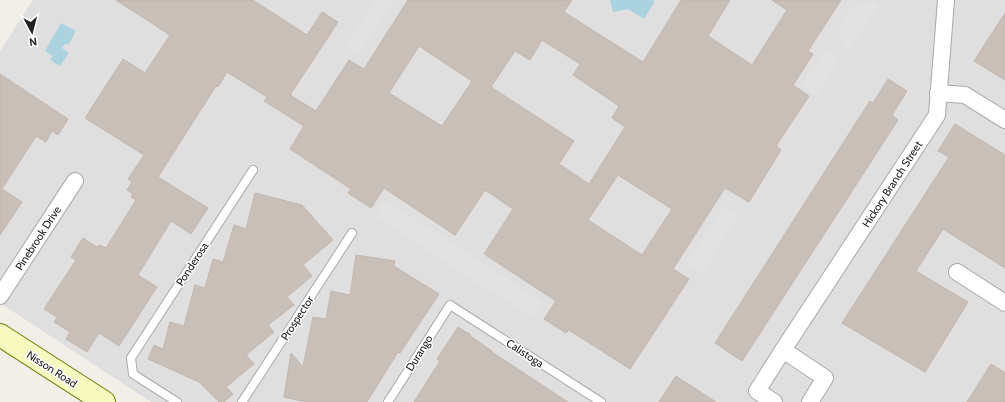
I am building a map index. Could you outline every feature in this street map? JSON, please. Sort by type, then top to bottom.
[{"type":"street","name":"Hickory Branch Street","points":[[774,402],[757,391],[937,115],[946,0]]},
{"type":"street","points":[[938,93],[965,95],[1005,120]]},
{"type":"street","name":"Pinebrook Drive","points":[[0,296],[75,181]]},
{"type":"street","points":[[957,272],[1005,303]]},
{"type":"street","name":"Nisson Road","points":[[0,335],[104,402]]},
{"type":"street","points":[[783,350],[825,378],[810,402]]},
{"type":"lane","name":"Ponderosa","points":[[177,402],[133,374],[131,358],[252,170]]},
{"type":"lane","name":"Prospector","points":[[242,402],[352,233]]},
{"type":"lane","name":"Durango","points":[[388,402],[450,304]]},
{"type":"lane","name":"Calistoga","points":[[450,304],[601,402]]},
{"type":"shaded area","points":[[33,0],[1005,0],[1005,402],[151,402],[0,303],[0,51]]},
{"type":"shaded area","points":[[375,0],[396,0],[359,55],[345,45]]},
{"type":"shaded area","points":[[872,1],[880,4],[847,52],[844,50],[839,35],[840,24],[844,15],[851,8]]},
{"type":"shaded area","points":[[825,49],[840,59],[817,96],[801,86]]},
{"type":"shaded area","points":[[385,200],[543,302],[532,318],[375,216]]},
{"type":"shaded area","points":[[724,206],[739,216],[703,273],[687,263]]},
{"type":"water","points":[[610,0],[655,1],[644,19],[628,9],[613,12]]},
{"type":"water","points":[[61,23],[76,31],[69,44],[65,44],[62,48],[69,53],[60,66],[50,60],[53,56],[45,51]]},
{"type":"building","points":[[116,0],[253,0],[307,35],[322,12],[338,22],[290,95],[316,111],[349,60],[364,69],[408,0],[572,0],[564,12],[643,62],[681,0],[730,0],[708,36],[752,65],[787,10],[772,0],[841,0],[808,51],[813,54],[793,85],[809,96],[776,146],[781,150],[749,202],[725,188],[673,269],[689,279],[630,369],[569,330],[566,333],[544,319],[556,301],[484,254],[513,209],[485,190],[455,235],[384,188],[371,208],[348,193],[351,189],[290,149],[304,126],[264,101],[267,97],[227,72],[218,87],[216,86],[158,177],[208,208],[191,234],[171,221],[138,275],[157,287],[119,346],[99,333],[87,352],[66,339],[70,332],[54,322],[57,317],[44,309],[76,260],[71,257],[83,238],[97,247],[99,245],[106,248],[136,200],[131,197],[133,194],[127,190],[132,182],[128,179],[144,155],[85,118],[123,59],[145,73],[170,35]],"holes":[[[542,40],[580,64],[573,75],[619,106],[612,118],[625,127],[589,184],[559,164],[574,141],[491,87],[515,51],[530,60]],[[419,46],[472,81],[442,126],[389,93]],[[618,175],[672,209],[642,255],[588,220]]]},
{"type":"building","points":[[1005,13],[1005,80],[974,61]]},
{"type":"building","points":[[0,74],[68,119],[58,135],[52,131],[46,142],[36,136],[2,189],[22,202],[0,235]]},
{"type":"building","points":[[888,79],[907,91],[892,115],[898,120],[742,361],[715,343],[870,101],[873,103]]},
{"type":"building","points":[[955,124],[1005,155],[1005,268],[943,229],[916,271],[968,302],[925,372],[842,323],[949,157],[938,151]]},
{"type":"building","points":[[255,193],[302,205],[333,240],[303,265],[312,276],[287,297],[294,305],[268,325],[274,332],[246,355],[254,364],[226,387],[233,394],[224,402],[219,402],[199,382],[148,359],[154,345],[163,349],[170,322],[184,326],[195,285],[205,288],[213,259],[223,262],[234,225],[246,229]]},
{"type":"building","points":[[356,255],[395,261],[394,266],[439,294],[400,353],[398,352],[367,402],[306,402],[284,397],[291,353],[303,367],[313,317],[326,319],[331,291],[350,295]]},
{"type":"building","points":[[458,327],[471,335],[470,336],[492,352],[568,402],[414,402],[440,361],[437,359]]},
{"type":"building","points":[[991,364],[1005,373],[1005,402],[967,402]]},
{"type":"building","points":[[676,376],[716,402],[659,402]]}]
